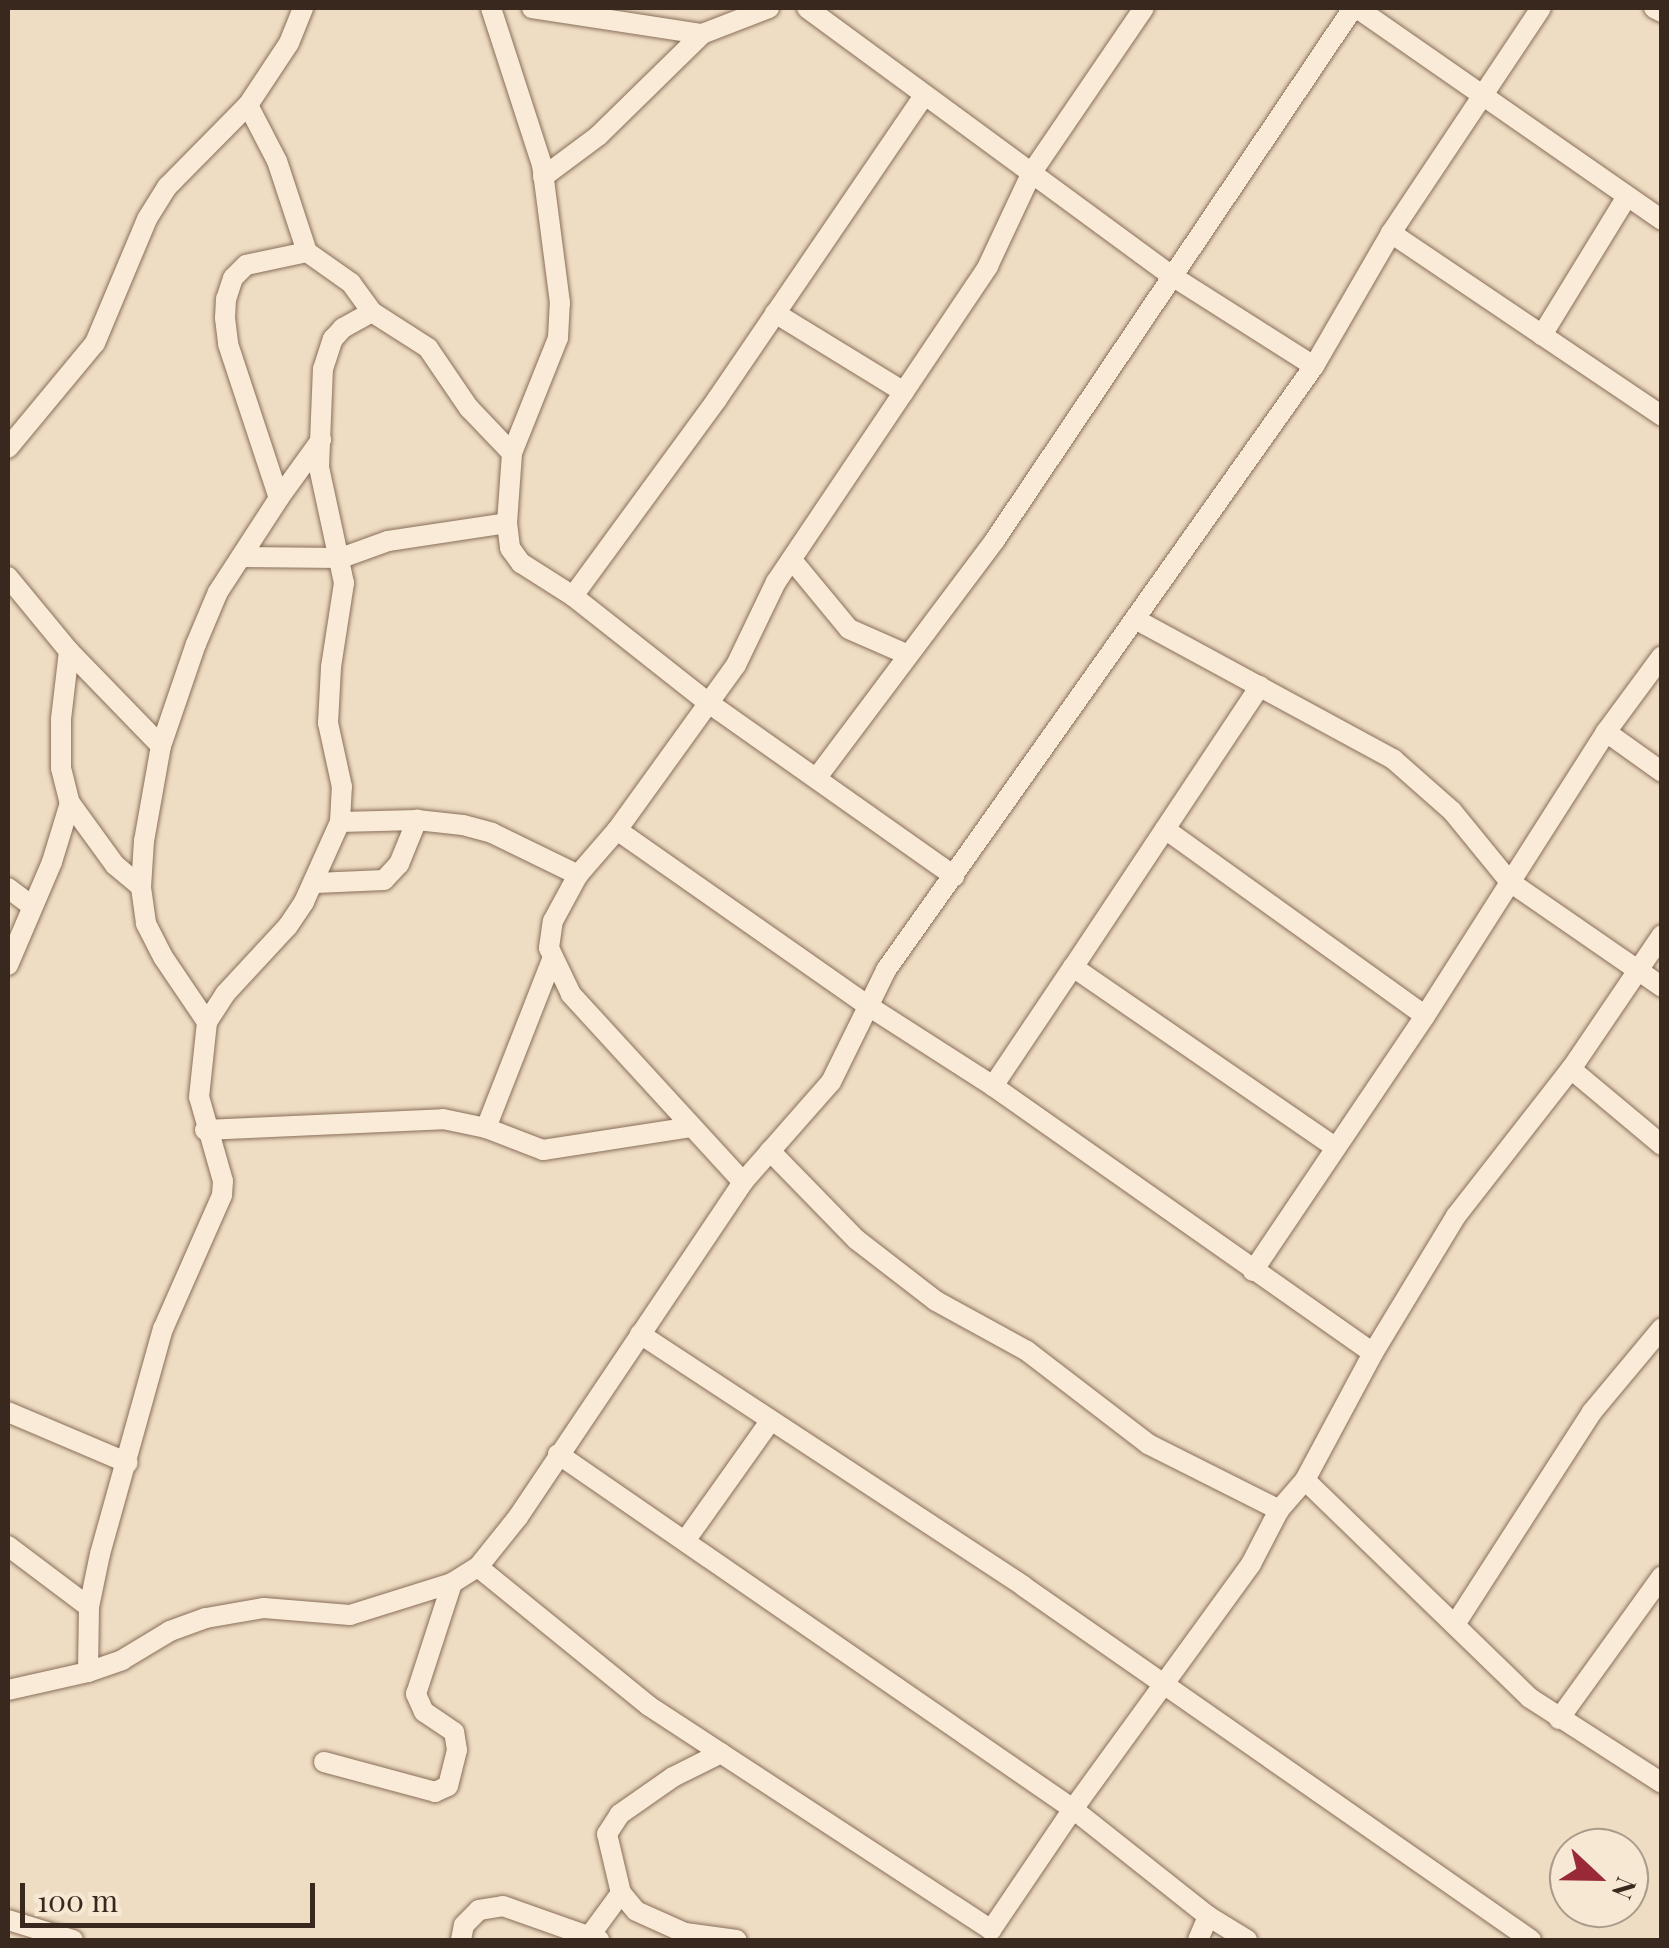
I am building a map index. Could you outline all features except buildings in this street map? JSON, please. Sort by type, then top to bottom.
[{"type":"street","points":[[8,448],[94,343],[147,219],[168,187],[248,105],[289,43],[303,8]]},
{"type":"street","points":[[491,8],[544,177],[561,321],[558,338],[512,453],[507,523],[513,555],[573,596],[706,701],[818,776],[954,876]]},
{"type":"street","points":[[532,8],[591,13],[702,34]]},
{"type":"street","points":[[544,177],[598,136],[702,34],[769,8]]},
{"type":"street","points":[[807,8],[1172,276],[1314,366]]},
{"type":"street","points":[[486,1128],[552,960],[553,921],[578,875],[617,830],[706,701],[736,665],[764,603],[988,266],[1032,172],[1144,8]]},
{"type":"street","points":[[818,776],[995,540],[1355,8],[1486,93],[1626,198],[1662,220]]},
{"type":"street","points":[[8,1690],[122,1660],[170,1631],[206,1618],[264,1608],[350,1615],[452,1584],[478,1566],[518,1517],[744,1182],[831,1082],[886,970],[1314,366],[1391,232],[1541,8]]},
{"type":"street","points":[[1654,8],[1662,12]]},
{"type":"street","points":[[573,596],[924,96]]},
{"type":"street","points":[[248,105],[278,161],[308,252],[351,283],[372,312],[428,348],[469,408],[512,453]]},
{"type":"street","points":[[1542,335],[1626,198]]},
{"type":"street","points":[[1391,232],[1662,416]]},
{"type":"street","points":[[279,498],[228,344],[226,299],[233,278],[246,265],[308,252]]},
{"type":"street","points":[[88,1672],[89,1607],[163,1328],[222,1195],[223,1182],[205,1130],[198,1075],[207,1022],[225,994],[288,926],[316,883],[340,822],[342,787],[328,724],[331,667],[343,605],[341,558],[321,479],[324,359],[343,328],[372,312]]},
{"type":"street","points":[[775,313],[904,392]]},
{"type":"street","points":[[207,1022],[152,937],[142,887],[144,841],[161,746],[218,592],[322,438]]},
{"type":"street","points":[[241,557],[341,558],[388,541],[507,523]]},
{"type":"street","points":[[792,560],[850,630],[906,654]]},
{"type":"street","points":[[8,577],[69,651],[161,746]]},
{"type":"street","points":[[1136,619],[1416,775],[1452,811],[1510,882],[1662,987]]},
{"type":"street","points":[[69,651],[61,735],[62,768],[70,802],[116,865],[142,887]]},
{"type":"street","points":[[1253,1270],[1425,1016],[1606,732],[1662,656]]},
{"type":"street","points":[[994,1086],[1260,686]]},
{"type":"street","points":[[1606,732],[1662,772]]},
{"type":"street","points":[[8,965],[52,862],[70,802]]},
{"type":"street","points":[[340,822],[416,820],[492,833],[578,875]]},
{"type":"street","points":[[316,883],[384,880],[400,864],[416,820]]},
{"type":"street","points":[[1165,829],[1425,1016]]},
{"type":"street","points":[[617,830],[870,1007],[994,1086],[1373,1353]]},
{"type":"street","points":[[8,888],[32,906]]},
{"type":"street","points":[[478,1566],[650,1706],[987,1935],[1072,1809],[1252,1564],[1279,1510],[1305,1480],[1373,1353],[1456,1216],[1571,1069],[1662,935]]},
{"type":"street","points":[[552,960],[572,994],[744,1182]]},
{"type":"street","points":[[1072,968],[1336,1148]]},
{"type":"street","points":[[1571,1069],[1662,1145]]},
{"type":"street","points":[[205,1130],[443,1120],[486,1128],[542,1150],[612,1136],[692,1127]]},
{"type":"street","points":[[770,1151],[856,1240],[936,1301],[1027,1351],[1111,1420],[1148,1444],[1279,1510]]},
{"type":"street","points":[[1456,1623],[1592,1412],[1662,1328]]},
{"type":"street","points":[[640,1334],[1023,1586],[1160,1686],[1230,1729],[1531,1940]]},
{"type":"street","points":[[8,1412],[128,1463]]},
{"type":"street","points":[[684,1541],[771,1420]]},
{"type":"street","points":[[558,1454],[1072,1809],[1208,1916],[1246,1940]]},
{"type":"street","points":[[1305,1480],[1530,1698],[1662,1783]]},
{"type":"street","points":[[8,1546],[89,1607]]},
{"type":"street","points":[[1559,1718],[1662,1576]]},
{"type":"street","points":[[324,1762],[434,1792],[448,1786],[456,1750],[454,1732],[424,1712],[416,1694],[452,1584]]},
{"type":"street","points":[[721,1753],[673,1777],[620,1814],[606,1834],[622,1893],[636,1912],[669,1927],[737,1940]]},
{"type":"street","points":[[461,1940],[464,1925],[479,1910],[502,1906],[595,1937],[622,1893]]},
{"type":"street","points":[[1198,1940],[1208,1916]]},
{"type":"street","points":[[541,1918],[546,1940]]},
{"type":"street","points":[[8,1920],[73,1940]]}]
